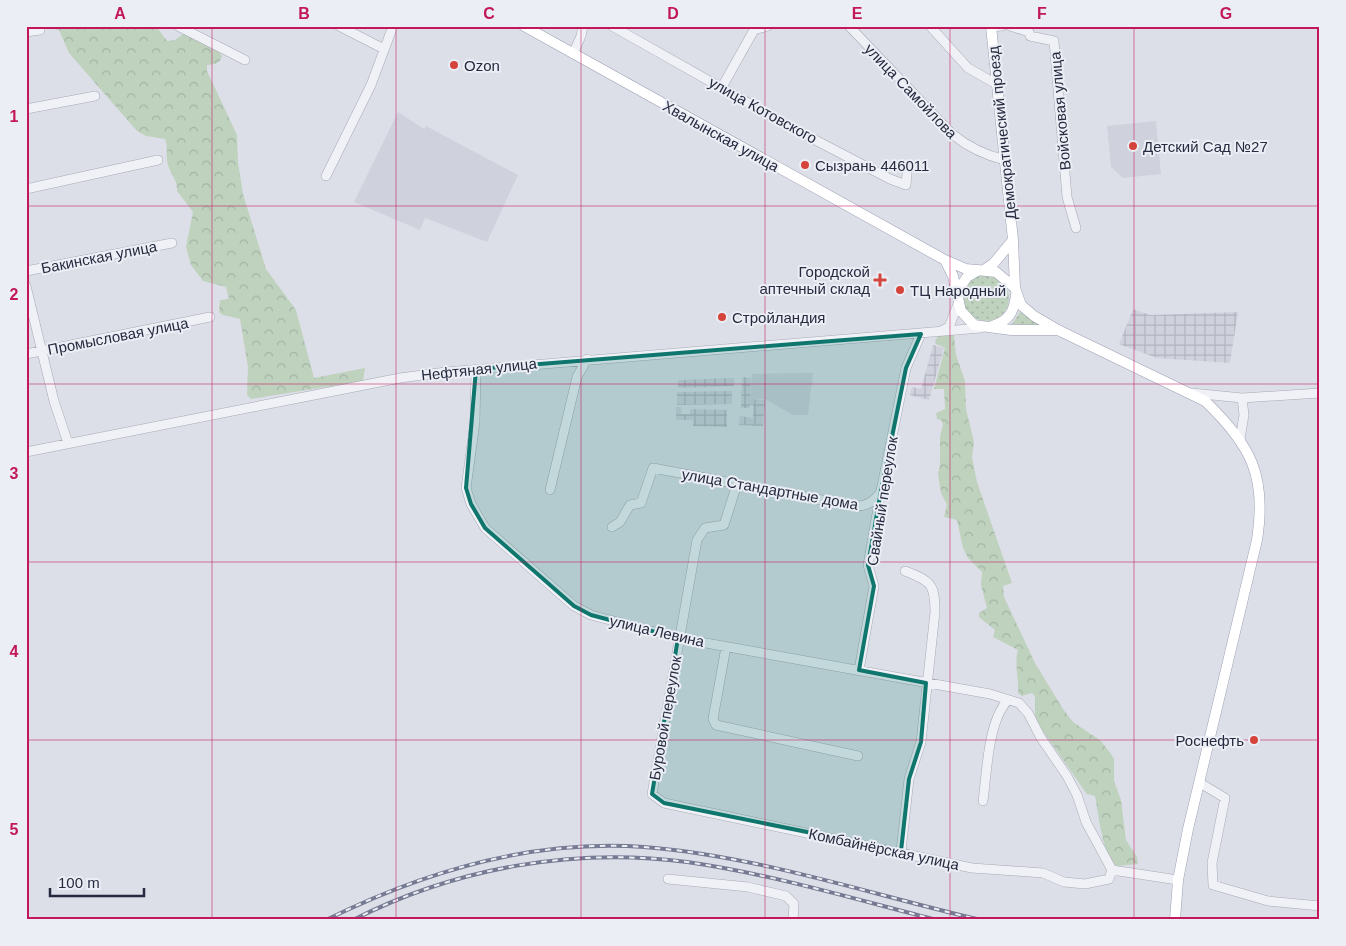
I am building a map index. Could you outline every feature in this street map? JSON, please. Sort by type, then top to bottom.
[{"type":"main road","name":"Хвалынская улица","points":[[524,26],[945,260],[966,269],[982,270]]},
{"type":"main road","name":"Демократический проезд","points":[[991,27],[1013,240],[1016,290]]},
{"type":"main road","points":[[957,292],[968,277],[994,263],[1013,240]]},
{"type":"main road","points":[[945,260],[957,292],[958,304],[964,317],[974,325],[984,328],[1058,330]]},
{"type":"main road","points":[[982,270],[1004,276],[1016,290],[1025,310],[1058,330],[1190,392],[1205,401],[1224,419],[1240,439],[1254,465],[1259,486],[1260,523],[1188,829],[1178,880],[1175,920]]},
{"type":"main road","points":[[984,328],[1004,322],[1010,316],[1015,306],[1016,290]]},
{"type":"street","points":[[178,26],[245,60]]},
{"type":"street","points":[[339,26],[384,49]]},
{"type":"street","points":[[326,176],[370,85],[393,26]]},
{"type":"street","points":[[573,54],[581,36],[582,26]]},
{"type":"street","name":"улица Котовского","points":[[612,26],[798,131],[890,179],[906,185],[907,174]]},
{"type":"street","points":[[722,87],[750,28],[768,26]]},
{"type":"street","name":"улица Самойлова","points":[[849,26],[952,134],[967,146],[1005,160]]},
{"type":"street","points":[[930,26],[968,68],[998,85]]},
{"type":"street","points":[[991,27],[1002,26]]},
{"type":"street","name":"Войсковая улица","points":[[1010,26],[1028,32],[1030,36],[1054,41],[1067,197],[1076,228]]},
{"type":"street","points":[[26,32],[40,30]]},
{"type":"street","points":[[26,109],[95,96]]},
{"type":"street","points":[[26,189],[158,160]]},
{"type":"street","name":"Бакинская улица","points":[[26,272],[172,243]]},
{"type":"street","points":[[26,286],[54,401],[68,443]]},
{"type":"street","points":[[939,332],[949,327],[958,304]]},
{"type":"street","name":"Промысловая улица","points":[[26,354],[210,317]]},
{"type":"street","name":"Нефтяная улица","points":[[26,452],[400,378],[587,359],[984,328]]},
{"type":"street","name":"Свайный переулок","points":[[859,670],[874,586],[868,565],[881,491],[906,368],[921,334]]},
{"type":"street","points":[[550,490],[577,377],[587,359]]},
{"type":"street","name":"улица Левина","points":[[476,369],[475,422],[466,488],[471,504],[485,528],[574,606],[590,615],[678,638],[990,694],[1019,703],[1067,776],[1077,795],[1086,822],[1112,870]]},
{"type":"street","points":[[1190,392],[1242,398],[1320,393]]},
{"type":"street","points":[[1240,439],[1244,422],[1242,398]]},
{"type":"street","name":"улица Стандартные дома","points":[[612,527],[620,522],[630,505],[641,503],[653,468],[862,506],[874,502],[881,491]]},
{"type":"street","name":"Буровой переулок","points":[[652,794],[678,638],[697,540],[705,528],[724,525],[736,484]]},
{"type":"street","points":[[901,852],[910,779],[921,742],[935,612],[935,592],[926,579],[905,571]]},
{"type":"street","points":[[726,647],[713,719],[716,725],[858,756]]},
{"type":"street","points":[[983,801],[994,727],[1000,708],[1008,700]]},
{"type":"street","points":[[1200,783],[1225,798],[1212,863],[1213,886],[1268,901],[1320,906]]},
{"type":"street","name":"Комбайнёрская улица","points":[[652,794],[664,803],[988,871],[1043,873],[1064,882],[1084,884],[1109,879],[1112,875],[1112,870]]},
{"type":"street","points":[[1112,870],[1178,880]]},
{"type":"street","points":[[668,880],[748,887],[786,896],[794,904],[793,920]]},
{"type":"highlighted area","points":[[921,334],[906,368],[881,491],[868,565],[874,586],[859,670],[926,683],[921,742],[909,779],[901,851],[664,803],[652,794],[678,638],[591,615],[574,606],[485,528],[471,504],[466,488],[476,369]]},
{"type":"shaded area","points":[[398,112],[424,129],[426,126],[518,175],[487,242],[425,218],[420,230],[354,202]]},
{"type":"shaded area","name":"Детский Сад №27","points":[[1156,121],[1161,174],[1123,178],[1111,167],[1107,126]]},
{"type":"shaded area","points":[[1133,309],[1150,315],[1238,312],[1230,363],[1157,358],[1119,344]]},
{"type":"shaded area","points":[[933,345],[944,348],[929,400],[910,395],[912,387],[921,389]]},
{"type":"shaded area","points":[[813,373],[808,415],[793,415],[765,399],[750,399],[752,374]]},
{"type":"shaded area","points":[[742,377],[751,378],[750,399],[765,400],[763,426],[739,425],[740,416],[753,418],[753,405],[750,405],[749,408],[741,408]]},
{"type":"shaded area","points":[[734,378],[734,386],[678,388],[678,380]]},
{"type":"shaded area","points":[[732,391],[732,404],[677,405],[677,392]]},
{"type":"shaded area","points":[[676,407],[681,407],[682,414],[690,414],[690,409],[727,410],[727,427],[693,426],[693,420],[676,420]]},
{"type":"green space","points":[[36,26],[156,26],[167,41],[175,40],[183,34],[216,47],[222,56],[221,59],[217,63],[207,65],[207,71],[237,135],[238,162],[243,194],[266,269],[296,310],[314,378],[365,368],[363,381],[251,399],[247,395],[248,367],[240,319],[223,315],[219,312],[220,300],[229,299],[226,287],[203,281],[191,265],[186,247],[193,212],[177,191],[176,183],[168,164],[165,139],[146,136],[137,131],[69,53],[59,30]]},
{"type":"green space","points":[[981,275],[991,275],[1005,285],[1009,298],[1005,311],[999,317],[991,321],[981,321],[967,311],[963,303],[963,293],[973,279]]},
{"type":"green space","points":[[1020,312],[1039,325],[1012,324]]},
{"type":"green space","points":[[954,335],[956,355],[965,381],[966,409],[974,442],[972,457],[977,482],[1012,583],[1003,586],[1004,597],[1035,663],[1063,709],[1073,722],[1101,741],[1114,759],[1114,781],[1121,800],[1126,840],[1137,857],[1138,864],[1117,866],[1108,855],[1095,796],[1087,794],[1038,724],[1035,715],[1035,696],[1032,693],[1022,696],[1018,693],[1016,660],[1018,650],[993,637],[995,630],[979,617],[979,613],[987,608],[981,585],[982,572],[968,558],[963,548],[957,520],[944,517],[947,505],[941,493],[938,474],[940,465],[940,437],[943,424],[941,420],[937,419],[936,413],[945,409],[944,389],[934,389],[945,348],[936,344],[935,341],[938,336]]},
{"type":"railway","points":[[326,920],[402,887],[480,862],[561,848],[603,846],[644,847],[687,852],[771,867],[981,920]]},
{"type":"railway","points":[[353,920],[392,902],[432,887],[473,875],[558,860],[601,857],[644,858],[718,867],[812,888],[937,920]]},
{"type":"place","name":"Ozon","points":[[454,65]]},
{"type":"place","name":"Детский Сад №27","points":[[1133,146]]},
{"type":"place","name":"Сызрань 446011","points":[[805,165]]},
{"type":"place","name":"Городской аптечный склад","points":[[880,280]]},
{"type":"place","name":"ТЦ Народный","points":[[900,290]]},
{"type":"place","name":"Стройландия","points":[[722,317]]},
{"type":"place","name":"Роснефть","points":[[1254,740]]}]
